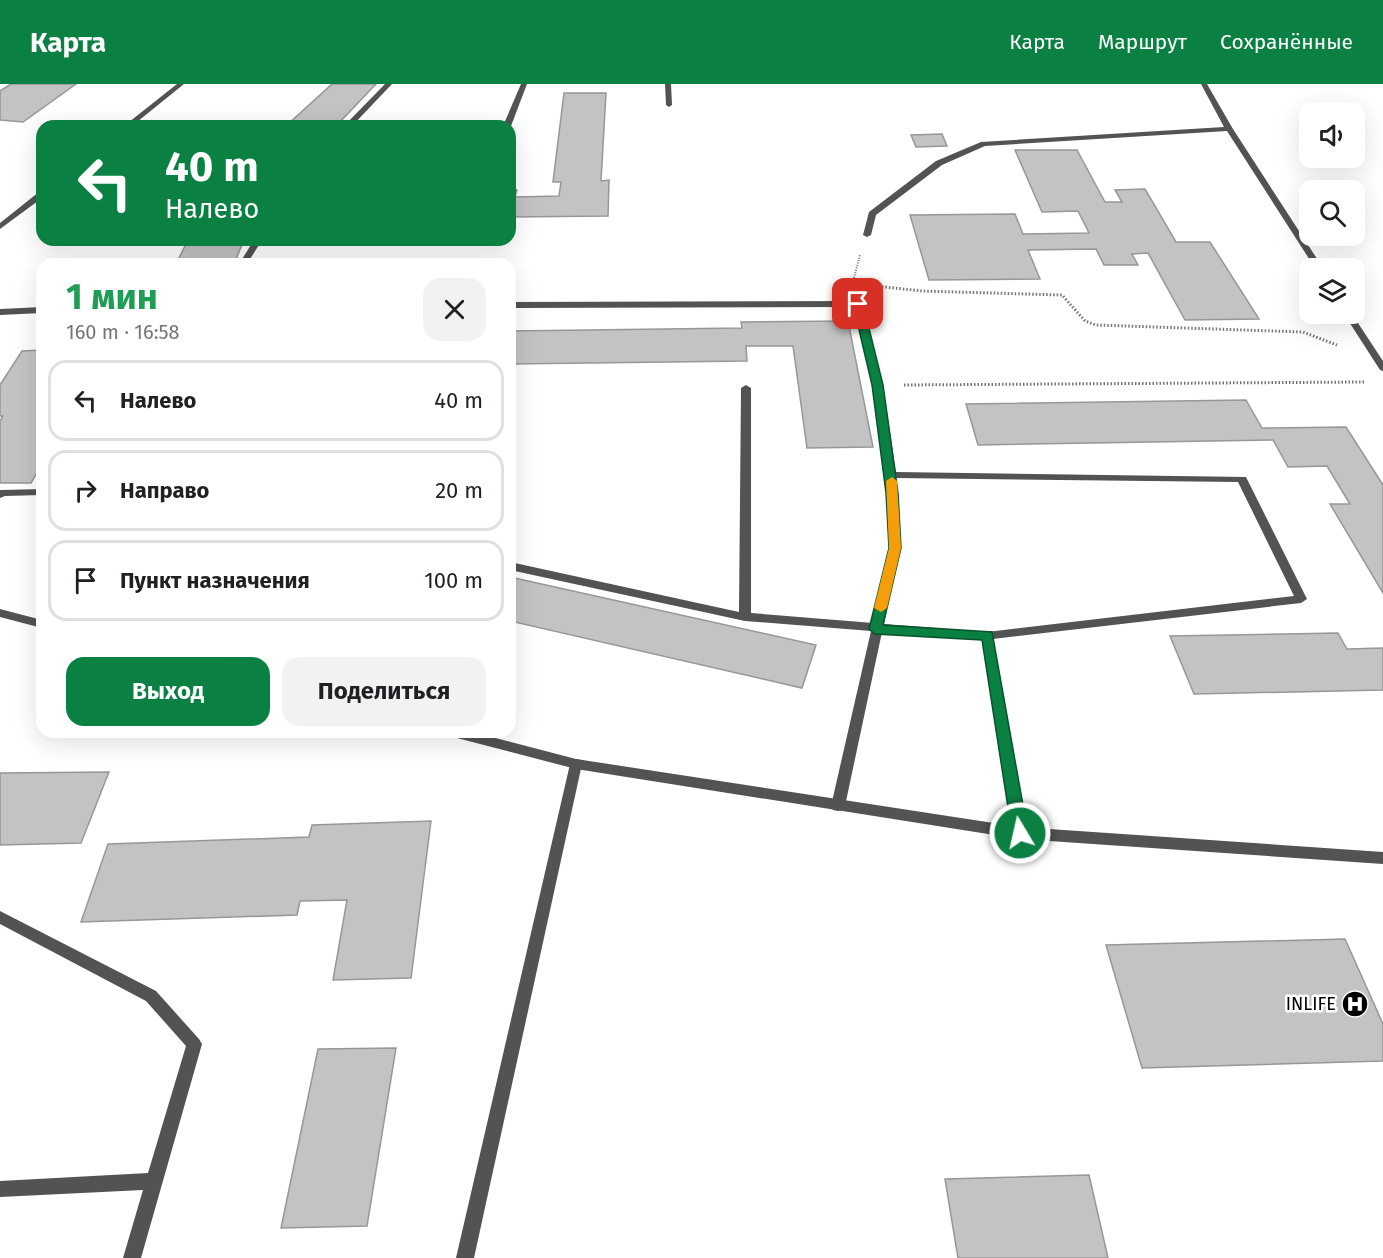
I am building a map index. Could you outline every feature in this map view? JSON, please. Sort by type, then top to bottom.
[{"type":"street","points":[[136,120],[181,84]]},
{"type":"street","points":[[354,120],[389,84]]},
{"type":"street","points":[[509,120],[524,84]]},
{"type":"street","points":[[668,84],[669,105]]},
{"type":"street","points":[[1204,84],[1229,129],[1313,258]]},
{"type":"street","points":[[867,236],[872,214],[939,163],[984,144],[1229,129]]},
{"type":"street","points":[[0,227],[36,199]]},
{"type":"street","points":[[516,304],[858,304],[878,385],[891,475],[895,548],[875,629],[838,806]]},
{"type":"street","points":[[0,312],[36,310]]},
{"type":"street","points":[[1354,324],[1383,368]]},
{"type":"street","points":[[745,617],[746,388]]},
{"type":"street","points":[[516,567],[745,617],[987,636],[1301,598],[1242,479],[891,475]]},
{"type":"street","points":[[0,495],[2,493],[36,492]]},
{"type":"street","points":[[0,614],[36,623]]},
{"type":"street","points":[[987,636],[1020,833]]},
{"type":"street","points":[[476,738],[576,764],[1020,833],[1383,858]]},
{"type":"street","points":[[465,1258],[576,764]]},
{"type":"street","points":[[0,917],[151,996],[194,1044],[132,1258]]},
{"type":"street","points":[[0,1189],[154,1181]]},
{"type":"path","points":[[859,281],[852,278],[867,236]]},
{"type":"path","points":[[865,285],[905,291],[1062,295],[1084,321],[1096,326],[1303,332],[1343,349]]},
{"type":"path","points":[[878,385],[1371,382]]},
{"type":"building","points":[[11,84],[76,84],[23,122],[0,120],[0,91]]},
{"type":"building","points":[[332,84],[376,84],[342,120],[293,120]]},
{"type":"building","points":[[564,93],[606,93],[601,181],[609,180],[608,216],[516,217],[516,197],[559,196],[561,182],[553,182]]},
{"type":"building","points":[[942,134],[947,146],[916,147],[911,135]]},
{"type":"building","points":[[1015,150],[1077,150],[1105,202],[1122,202],[1115,190],[1145,189],[1176,242],[1210,242],[1259,319],[1185,320],[1148,253],[1132,254],[1138,265],[1104,265],[1096,249],[1028,250],[1040,279],[929,280],[910,215],[1015,214],[1023,234],[1089,233],[1078,211],[1042,212]]},
{"type":"building","points":[[185,246],[242,246],[236,258],[179,258]]},
{"type":"building","points":[[848,321],[873,447],[807,448],[793,346],[746,346],[747,361],[516,364],[516,331],[742,328],[741,322]]},
{"type":"building","points":[[36,350],[36,474],[31,483],[0,483],[0,421],[3,416],[0,416],[0,385],[22,351]]},
{"type":"building","points":[[1246,400],[1262,428],[1346,427],[1383,485],[1383,593],[1330,504],[1350,504],[1327,466],[1288,467],[1273,440],[978,445],[966,404]]},
{"type":"building","points":[[516,578],[816,645],[802,688],[516,622]]},
{"type":"building","points":[[1338,633],[1347,649],[1383,648],[1383,690],[1194,694],[1170,636]]},
{"type":"building","points":[[109,772],[81,843],[0,845],[0,773]]},
{"type":"building","points":[[431,821],[411,978],[333,980],[347,900],[300,901],[297,915],[81,922],[108,844],[309,837],[312,825]]},
{"type":"building","points":[[1345,939],[1383,1024],[1383,1061],[1142,1068],[1106,945]]},
{"type":"building","points":[[396,1048],[367,1226],[281,1228],[318,1049]]},
{"type":"building","points":[[1089,1175],[1108,1258],[958,1258],[945,1179]]},
{"type":"slow traffic","points":[[881,608],[895,548],[892,481]]},
{"type":"place","name":"INLIFE","points":[[1355,1004]]},
{"type":"route","points":[[858,304],[878,385],[891,475],[895,548],[875,629],[987,636],[1020,833]]}]
